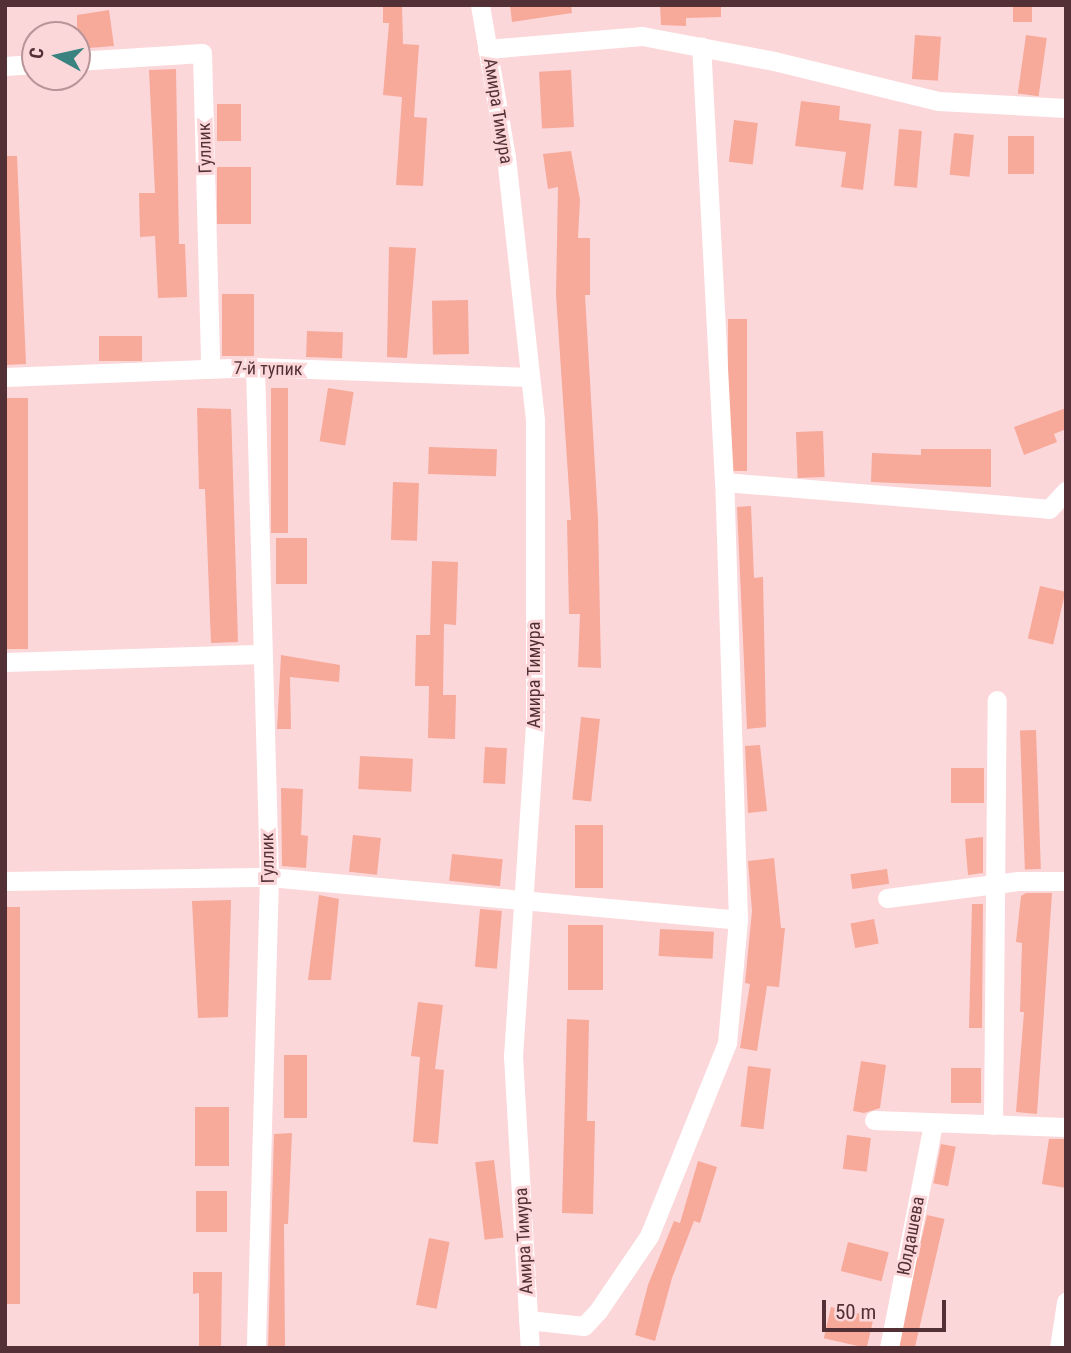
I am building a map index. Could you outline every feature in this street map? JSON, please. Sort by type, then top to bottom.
[{"type":"street","name":"Амира Тимура","points":[[480,5],[506,157],[535,420],[535,725],[513,1056],[530,1348]]},
{"type":"street","points":[[487,49],[642,36],[701,47],[938,102],[1066,108]]},
{"type":"street","points":[[528,1320],[584,1326],[649,1236],[727,1043],[738,920],[724,482],[701,47]]},
{"type":"street","name":"Гуллик","points":[[91,60],[202,52],[210,369]]},
{"type":"street","name":"7-й тупик","points":[[5,377],[255,367],[530,377]]},
{"type":"street","name":"Гуллик","points":[[255,367],[269,877],[256,1348]]},
{"type":"street","points":[[724,482],[1049,509],[1066,491]]},
{"type":"street","points":[[5,662],[261,654]]},
{"type":"street","points":[[993,1125],[997,700]]},
{"type":"street","points":[[5,881],[269,877],[523,898],[738,920]]},
{"type":"street","points":[[887,898],[995,884],[1066,881]]},
{"type":"street","points":[[874,1120],[1066,1127]]},
{"type":"street","name":"Юлдашева","points":[[889,1348],[933,1123]]},
{"type":"street","points":[[1059,1348],[1066,1302]]},
{"type":"building","points":[[383,5],[402,5],[403,44],[419,45],[414,117],[427,118],[423,186],[396,185],[402,97],[383,95],[389,23],[383,23]]},
{"type":"building","points":[[510,5],[571,5],[572,13],[512,22]]},
{"type":"building","points":[[660,5],[721,5],[721,17],[686,18],[686,26],[661,25]]},
{"type":"building","points":[[1013,5],[1032,5],[1032,22],[1013,22]]},
{"type":"building","points":[[109,10],[114,46],[91,48],[91,21],[77,21],[77,15]]},
{"type":"building","points":[[915,35],[941,37],[938,81],[912,79]]},
{"type":"building","points":[[1026,35],[1047,38],[1039,96],[1018,93]]},
{"type":"building","points":[[176,69],[179,244],[185,244],[187,297],[158,298],[155,236],[140,237],[139,193],[155,193],[149,70]]},
{"type":"building","points":[[571,70],[574,127],[542,129],[539,72]]},
{"type":"building","points":[[801,101],[840,106],[839,120],[871,124],[863,190],[841,187],[846,152],[795,146]]},
{"type":"building","points":[[217,104],[241,104],[241,141],[217,141]]},
{"type":"building","points":[[734,120],[758,123],[753,165],[729,162]]},
{"type":"building","points":[[899,129],[922,131],[917,188],[894,186]]},
{"type":"building","points":[[954,133],[974,135],[970,177],[950,175]]},
{"type":"building","points":[[1008,136],[1034,136],[1034,174],[1008,174]]},
{"type":"building","points":[[571,151],[580,200],[578,238],[590,238],[590,295],[585,295],[598,519],[601,668],[578,667],[580,614],[569,614],[567,520],[571,520],[556,295],[558,187],[548,189],[543,154]]},
{"type":"building","points":[[5,156],[17,156],[26,364],[5,365]]},
{"type":"building","points":[[217,167],[251,167],[251,224],[217,224]]},
{"type":"building","points":[[389,247],[416,248],[407,358],[387,357]]},
{"type":"building","points":[[222,294],[254,294],[254,356],[222,356]]},
{"type":"building","points":[[468,300],[469,354],[433,355],[432,301]]},
{"type":"building","points":[[728,319],[747,319],[747,471],[728,471]]},
{"type":"building","points":[[307,331],[343,332],[342,358],[306,357]]},
{"type":"building","points":[[99,336],[142,336],[142,361],[99,361]]},
{"type":"building","points":[[271,388],[288,388],[288,533],[271,533]]},
{"type":"building","points":[[328,388],[354,392],[345,445],[320,441]]},
{"type":"building","points":[[5,398],[28,398],[28,649],[5,649]]},
{"type":"building","points":[[197,408],[231,409],[238,642],[211,643],[205,489],[199,489]]},
{"type":"building","points":[[1066,408],[1066,429],[1054,434],[1057,442],[1024,455],[1014,427]]},
{"type":"building","points":[[823,431],[825,477],[798,478],[796,432]]},
{"type":"building","points":[[429,447],[497,449],[496,476],[428,474]]},
{"type":"building","points":[[921,449],[991,449],[991,487],[871,482],[872,453],[921,455]]},
{"type":"building","points":[[393,482],[419,483],[417,541],[391,540]]},
{"type":"building","points":[[751,506],[754,578],[763,577],[766,727],[747,729],[737,507]]},
{"type":"building","points":[[276,538],[307,538],[307,584],[276,584]]},
{"type":"building","points":[[432,561],[458,562],[456,625],[444,624],[443,695],[456,695],[455,739],[428,738],[429,686],[415,686],[416,635],[430,635]]},
{"type":"building","points":[[1040,586],[1065,592],[1053,644],[1028,639]]},
{"type":"building","points":[[281,655],[340,665],[339,682],[290,677],[291,729],[277,729]]},
{"type":"building","points":[[581,717],[600,719],[591,802],[572,800]]},
{"type":"building","points":[[1036,730],[1041,869],[1025,869],[1020,731]]},
{"type":"building","points":[[760,745],[767,811],[748,813],[745,746]]},
{"type":"building","points":[[485,747],[507,748],[505,784],[483,783]]},
{"type":"building","points":[[360,756],[413,759],[411,792],[358,789]]},
{"type":"building","points":[[951,768],[984,768],[984,803],[951,803]]},
{"type":"building","points":[[281,788],[303,789],[301,835],[308,836],[306,868],[282,866]]},
{"type":"building","points":[[575,825],[603,825],[603,888],[575,888]]},
{"type":"building","points":[[353,835],[381,838],[377,875],[349,872]]},
{"type":"building","points":[[983,837],[983,873],[968,875],[965,839]]},
{"type":"building","points":[[452,854],[503,859],[500,886],[449,881]]},
{"type":"building","points":[[774,858],[781,928],[785,928],[779,987],[767,986],[757,1051],[740,1048],[750,984],[745,983],[752,911],[748,861]]},
{"type":"building","points":[[887,869],[889,884],[852,889],[850,874]]},
{"type":"building","points":[[1026,893],[1052,893],[1037,1114],[1016,1112],[1024,1012],[1020,1012],[1022,943],[1016,942],[1021,896]]},
{"type":"building","points":[[319,895],[339,899],[331,980],[308,980]]},
{"type":"building","points":[[231,900],[228,1017],[198,1018],[192,901]]},
{"type":"building","points":[[972,904],[983,904],[982,1028],[969,1028]]},
{"type":"building","points":[[5,907],[20,907],[20,1304],[5,1304]]},
{"type":"building","points":[[480,909],[502,911],[497,969],[475,967]]},
{"type":"building","points":[[874,919],[879,944],[855,948],[850,924]]},
{"type":"building","points":[[568,925],[603,925],[603,990],[568,990]]},
{"type":"building","points":[[660,929],[714,932],[713,959],[659,956]]},
{"type":"building","points":[[418,1002],[443,1005],[435,1069],[444,1070],[438,1144],[413,1142],[420,1057],[411,1056]]},
{"type":"building","points":[[567,1019],[589,1020],[587,1121],[595,1121],[593,1214],[562,1213]]},
{"type":"building","points":[[284,1055],[307,1055],[307,1118],[284,1118]]},
{"type":"building","points":[[861,1061],[886,1065],[880,1108],[864,1113],[853,1111]]},
{"type":"building","points":[[748,1066],[771,1069],[763,1129],[741,1127]]},
{"type":"building","points":[[951,1068],[981,1068],[981,1103],[951,1103]]},
{"type":"building","points":[[195,1107],[229,1107],[229,1166],[195,1166]]},
{"type":"building","points":[[292,1133],[288,1224],[284,1224],[285,1348],[268,1348],[274,1134]]},
{"type":"building","points":[[847,1135],[871,1138],[867,1172],[843,1169]]},
{"type":"building","points":[[1049,1139],[1066,1139],[1066,1188],[1042,1184]]},
{"type":"building","points":[[941,1144],[956,1147],[948,1186],[933,1183]]},
{"type":"building","points":[[494,1160],[504,1237],[485,1240],[475,1162]]},
{"type":"building","points":[[698,1161],[717,1167],[700,1223],[694,1221],[672,1278],[655,1341],[635,1335],[648,1285],[674,1221],[680,1223]]},
{"type":"building","points":[[196,1191],[227,1191],[227,1232],[196,1232]]},
{"type":"building","points":[[927,1215],[945,1219],[915,1348],[897,1347]]},
{"type":"building","points":[[429,1238],[450,1242],[437,1309],[416,1305]]},
{"type":"building","points":[[848,1242],[889,1252],[881,1281],[841,1271]]},
{"type":"building","points":[[193,1272],[222,1272],[221,1348],[199,1348],[199,1293],[193,1294]]},
{"type":"building","points":[[831,1307],[874,1317],[867,1348],[824,1338]]}]
